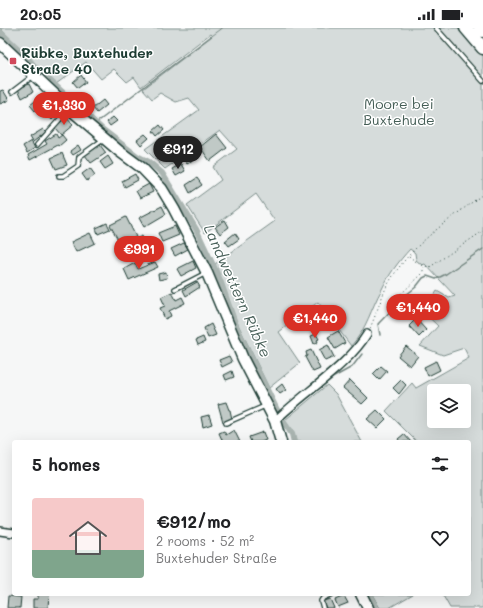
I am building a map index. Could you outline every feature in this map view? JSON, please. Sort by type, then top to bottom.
[{"type":"highway","points":[[466,28],[483,48]]},
{"type":"highway","points":[[480,28],[483,31]]},
{"type":"street","points":[[0,43],[69,109],[142,168],[162,188],[207,273],[243,359],[266,406],[279,418],[281,440]]},
{"type":"street","points":[[279,418],[336,368],[363,341],[367,334]]},
{"type":"street","points":[[0,531],[12,533]]},
{"type":"street","points":[[362,596],[368,608]]},
{"type":"lane","points":[[436,28],[483,81]]},
{"type":"lane","points":[[12,92],[34,75]]},
{"type":"lane","points":[[36,145],[69,109]]},
{"type":"lane","points":[[59,176],[63,176],[78,166],[78,157],[104,138]]},
{"type":"lane","points":[[176,289],[207,273]]},
{"type":"lane","points":[[226,423],[266,406]]},
{"type":"lane","points":[[323,608],[321,601],[328,596]]},
{"type":"path","points":[[367,334],[387,287],[399,268],[409,256],[436,230],[483,194]]},
{"type":"path","points":[[409,256],[418,264],[425,267],[430,267],[483,231]]},
{"type":"path","points":[[400,294],[422,274],[425,267]]},
{"type":"green space","name":"Moore bei Buxtehude","points":[[0,28],[483,28],[483,608],[450,608],[443,596],[471,596],[471,440],[415,440],[386,411],[412,383],[416,388],[469,358],[464,348],[443,355],[420,346],[438,326],[420,309],[432,299],[437,291],[449,298],[455,296],[425,264],[422,265],[416,260],[415,253],[410,249],[388,278],[365,325],[351,346],[318,302],[279,332],[300,363],[269,388],[235,318],[215,264],[275,221],[256,194],[205,233],[187,205],[221,180],[213,167],[237,149],[220,130],[165,169],[145,149],[199,110],[189,98],[176,102],[160,93],[152,99],[143,89],[212,36],[210,34],[141,87],[134,77],[127,82],[114,69],[101,79],[86,62],[56,84]]},
{"type":"green space","points":[[327,385],[336,394],[361,440],[296,440],[294,434],[285,420]]},
{"type":"green space","points":[[373,596],[410,596],[389,608],[380,608]]},
{"type":"building","points":[[81,75],[86,82],[78,88],[73,82]]},
{"type":"building","points":[[29,84],[33,92],[22,98],[18,89]]},
{"type":"building","points":[[3,90],[9,100],[0,104],[0,91]]},
{"type":"building","points":[[39,98],[44,105],[35,111],[30,105]]},
{"type":"building","points":[[103,100],[107,105],[97,113],[93,108]]},
{"type":"building","points":[[53,107],[59,113],[52,120],[46,114]]},
{"type":"building","points":[[66,117],[73,125],[61,135],[55,128]]},
{"type":"building","points":[[113,117],[117,121],[110,126],[107,122]]},
{"type":"building","points":[[160,125],[164,130],[157,136],[153,131]]},
{"type":"building","points":[[43,129],[46,132],[33,142],[30,137]]},
{"type":"building","points":[[56,134],[58,138],[62,135],[66,140],[59,146],[58,145],[30,160],[28,155],[47,144],[45,141]]},
{"type":"building","points":[[145,134],[149,138],[141,145],[137,140]]},
{"type":"building","points":[[216,134],[227,148],[210,161],[200,147]]},
{"type":"building","points":[[31,141],[35,148],[27,153],[23,146]]},
{"type":"building","points":[[78,145],[81,150],[73,155],[70,151]]},
{"type":"building","points":[[100,145],[106,153],[91,163],[85,155]]},
{"type":"building","points":[[194,151],[198,156],[187,164],[183,158]]},
{"type":"building","points":[[62,153],[67,165],[56,169],[51,158]]},
{"type":"building","points":[[108,156],[113,164],[105,169],[100,162]]},
{"type":"building","points":[[181,164],[185,171],[176,176],[172,169]]},
{"type":"building","points":[[90,168],[95,175],[87,181],[82,174]]},
{"type":"building","points":[[135,174],[138,180],[125,187],[122,181]]},
{"type":"building","points":[[197,178],[202,185],[190,193],[186,185]]},
{"type":"building","points":[[149,184],[153,192],[140,198],[136,191]]},
{"type":"building","points":[[162,206],[166,214],[144,227],[139,218]]},
{"type":"building","points":[[126,217],[136,237],[121,245],[110,225]]},
{"type":"building","points":[[225,220],[229,227],[220,234],[215,227]]},
{"type":"building","points":[[107,223],[110,229],[98,234],[96,228]]},
{"type":"building","points":[[175,226],[179,235],[162,242],[158,233]]},
{"type":"building","points":[[90,233],[95,243],[76,252],[71,242]]},
{"type":"building","points":[[235,233],[239,239],[229,246],[225,241]]},
{"type":"building","points":[[142,236],[149,252],[136,258],[135,254],[122,259],[117,248]]},
{"type":"building","points":[[184,243],[188,249],[175,256],[171,249]]},
{"type":"building","points":[[193,261],[196,268],[181,276],[177,269]]},
{"type":"building","points":[[155,262],[158,267],[129,280],[124,269],[135,263],[138,269]]},
{"type":"building","points":[[166,272],[167,278],[159,280],[158,274]]},
{"type":"building","points":[[197,282],[200,287],[186,296],[183,290]]},
{"type":"building","points":[[172,292],[176,300],[182,297],[185,303],[169,311],[171,316],[165,319],[160,308],[165,306],[161,297]]},
{"type":"building","points":[[416,319],[426,330],[419,337],[409,326]]},
{"type":"building","points":[[211,324],[216,335],[208,338],[204,328]]},
{"type":"building","points":[[338,331],[345,343],[335,349],[328,337]]},
{"type":"building","points":[[316,334],[319,339],[317,340],[318,342],[314,344],[311,336]]},
{"type":"building","points":[[203,337],[205,342],[198,345],[196,340]]},
{"type":"building","points":[[328,345],[334,357],[325,361],[319,350]]},
{"type":"building","points":[[406,346],[418,356],[410,366],[398,356]]},
{"type":"building","points":[[311,350],[320,369],[313,372],[305,357],[307,356],[306,352]]},
{"type":"building","points":[[229,356],[232,362],[222,367],[219,360]]},
{"type":"building","points":[[436,361],[440,370],[428,376],[424,367]]},
{"type":"building","points":[[381,366],[387,371],[379,380],[373,374]]},
{"type":"building","points":[[232,371],[234,377],[226,380],[224,375]]},
{"type":"building","points":[[350,380],[368,398],[362,404],[343,388]]},
{"type":"building","points":[[401,380],[406,385],[399,394],[393,388]]},
{"type":"building","points":[[282,384],[286,390],[280,394],[276,389]]},
{"type":"building","points":[[226,402],[232,419],[223,422],[218,404]]},
{"type":"building","points":[[377,410],[386,419],[377,428],[367,419]]},
{"type":"building","points":[[209,415],[212,424],[203,427],[201,417]]},
{"type":"building","points":[[234,430],[239,440],[222,440],[219,433],[224,431],[226,435]]},
{"type":"building","points":[[263,432],[266,440],[250,440],[249,437]]},
{"type":"building","points":[[404,434],[409,440],[399,440]]},
{"type":"building","points":[[8,596],[21,597],[20,608],[7,608]]},
{"type":"building","points":[[38,596],[49,596],[48,608],[33,608],[33,599],[38,599]]},
{"type":"building","points":[[344,596],[348,603],[338,607],[335,600]]},
{"type":"building","points":[[330,599],[334,608],[326,608],[323,601]]},
{"type":"waterway","points":[[96,123],[222,28]]},
{"type":"waterway","name":"Landwettern Rübke","points":[[0,32],[27,57],[35,67],[103,130],[137,156],[149,162],[162,173],[196,229],[220,280],[236,326],[282,420],[292,434],[294,440]]},
{"type":"waterway","points":[[380,335],[378,324],[406,295],[416,287],[423,278],[427,276],[436,279],[483,249]]},
{"type":"waterway","points":[[300,404],[334,377],[352,367],[362,354]]},
{"type":"waterway","points":[[282,420],[294,409]]},
{"type":"waterway","name":"Landwettern Rübke","points":[[370,596],[376,608]]},
{"type":"place","name":"Rübke, Buxtehuder Straße 40","points":[[13,61]]}]
